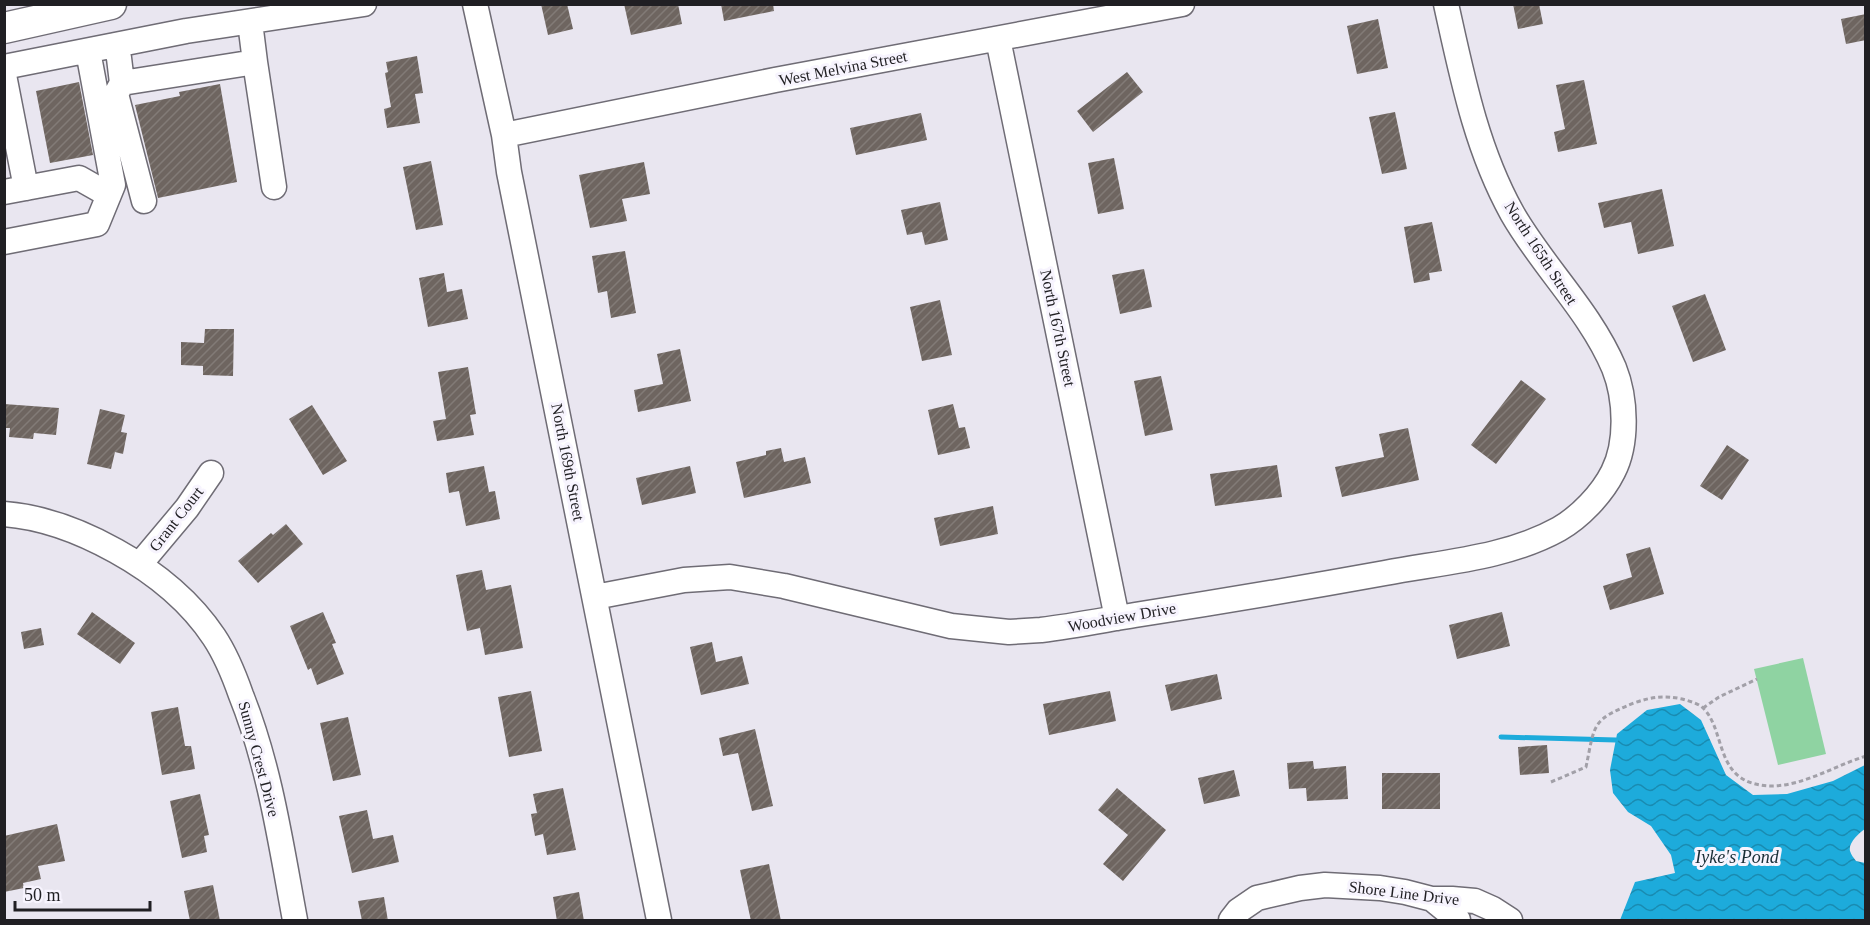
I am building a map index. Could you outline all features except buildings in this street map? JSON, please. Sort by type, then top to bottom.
[{"type":"main road","points":[[4,28],[111,4]]},
{"type":"street","points":[[4,67],[178,33],[364,4]]},
{"type":"street","name":"North 169th Street","points":[[475,4],[504,135],[509,172],[659,921]]},
{"type":"street","name":"West Melvina Street","points":[[504,135],[775,80],[1182,4]]},
{"type":"street","name":"North 165th Street","points":[[1446,4],[1467,99],[1491,171],[1530,242],[1599,338],[1614,369],[1622,395],[1624,423],[1616,463]]},
{"type":"street","points":[[250,22],[274,187]]},
{"type":"street","name":"North 167th Street","points":[[998,39],[1117,618]]},
{"type":"street","points":[[115,45],[122,83],[116,94],[144,201]]},
{"type":"street","points":[[4,242],[97,224],[113,185],[88,51]]},
{"type":"street","points":[[122,83],[255,62]]},
{"type":"street","points":[[4,75],[15,190],[79,178],[109,195]]},
{"type":"street","name":"Woodview Drive","points":[[595,597],[684,580],[730,577],[784,586],[951,626],[1010,632],[1082,625],[1440,564],[1517,547],[1562,528],[1581,512],[1596,497],[1616,463]]},
{"type":"street","name":"Grant Court","points":[[140,564],[187,508],[211,473]]},
{"type":"street","name":"Sunny Crest Drive","points":[[4,514],[40,519],[107,546],[140,564],[182,600],[214,637],[230,664],[253,725],[275,814],[295,921]]},
{"type":"street","name":"Shore Line Drive","points":[[1231,921],[1238,911],[1257,898],[1325,885],[1361,886],[1405,892],[1432,900],[1452,899],[1475,902],[1493,909],[1510,921]]},
{"type":"street","points":[[1432,900],[1458,921]]},
{"type":"path","points":[[1703,708],[1719,697],[1757,679]]},
{"type":"path","points":[[1551,782],[1586,766],[1595,728],[1604,717],[1648,698],[1668,696],[1692,702],[1703,708],[1711,720],[1730,767],[1751,783],[1772,785],[1796,783],[1866,756]]},
{"type":"green space","points":[[1803,658],[1826,754],[1778,765],[1754,669]]},
{"type":"water","name":"Iyke's Pond","points":[[1680,704],[1701,720],[1726,775],[1753,795],[1787,794],[1833,781],[1865,765],[1865,829],[1854,838],[1850,851],[1856,861],[1865,863],[1865,920],[1620,920],[1635,882],[1675,873],[1671,855],[1651,826],[1628,812],[1613,793],[1610,770],[1617,734],[1647,710]]},
{"type":"waterway","points":[[1501,737],[1616,740]]}]
